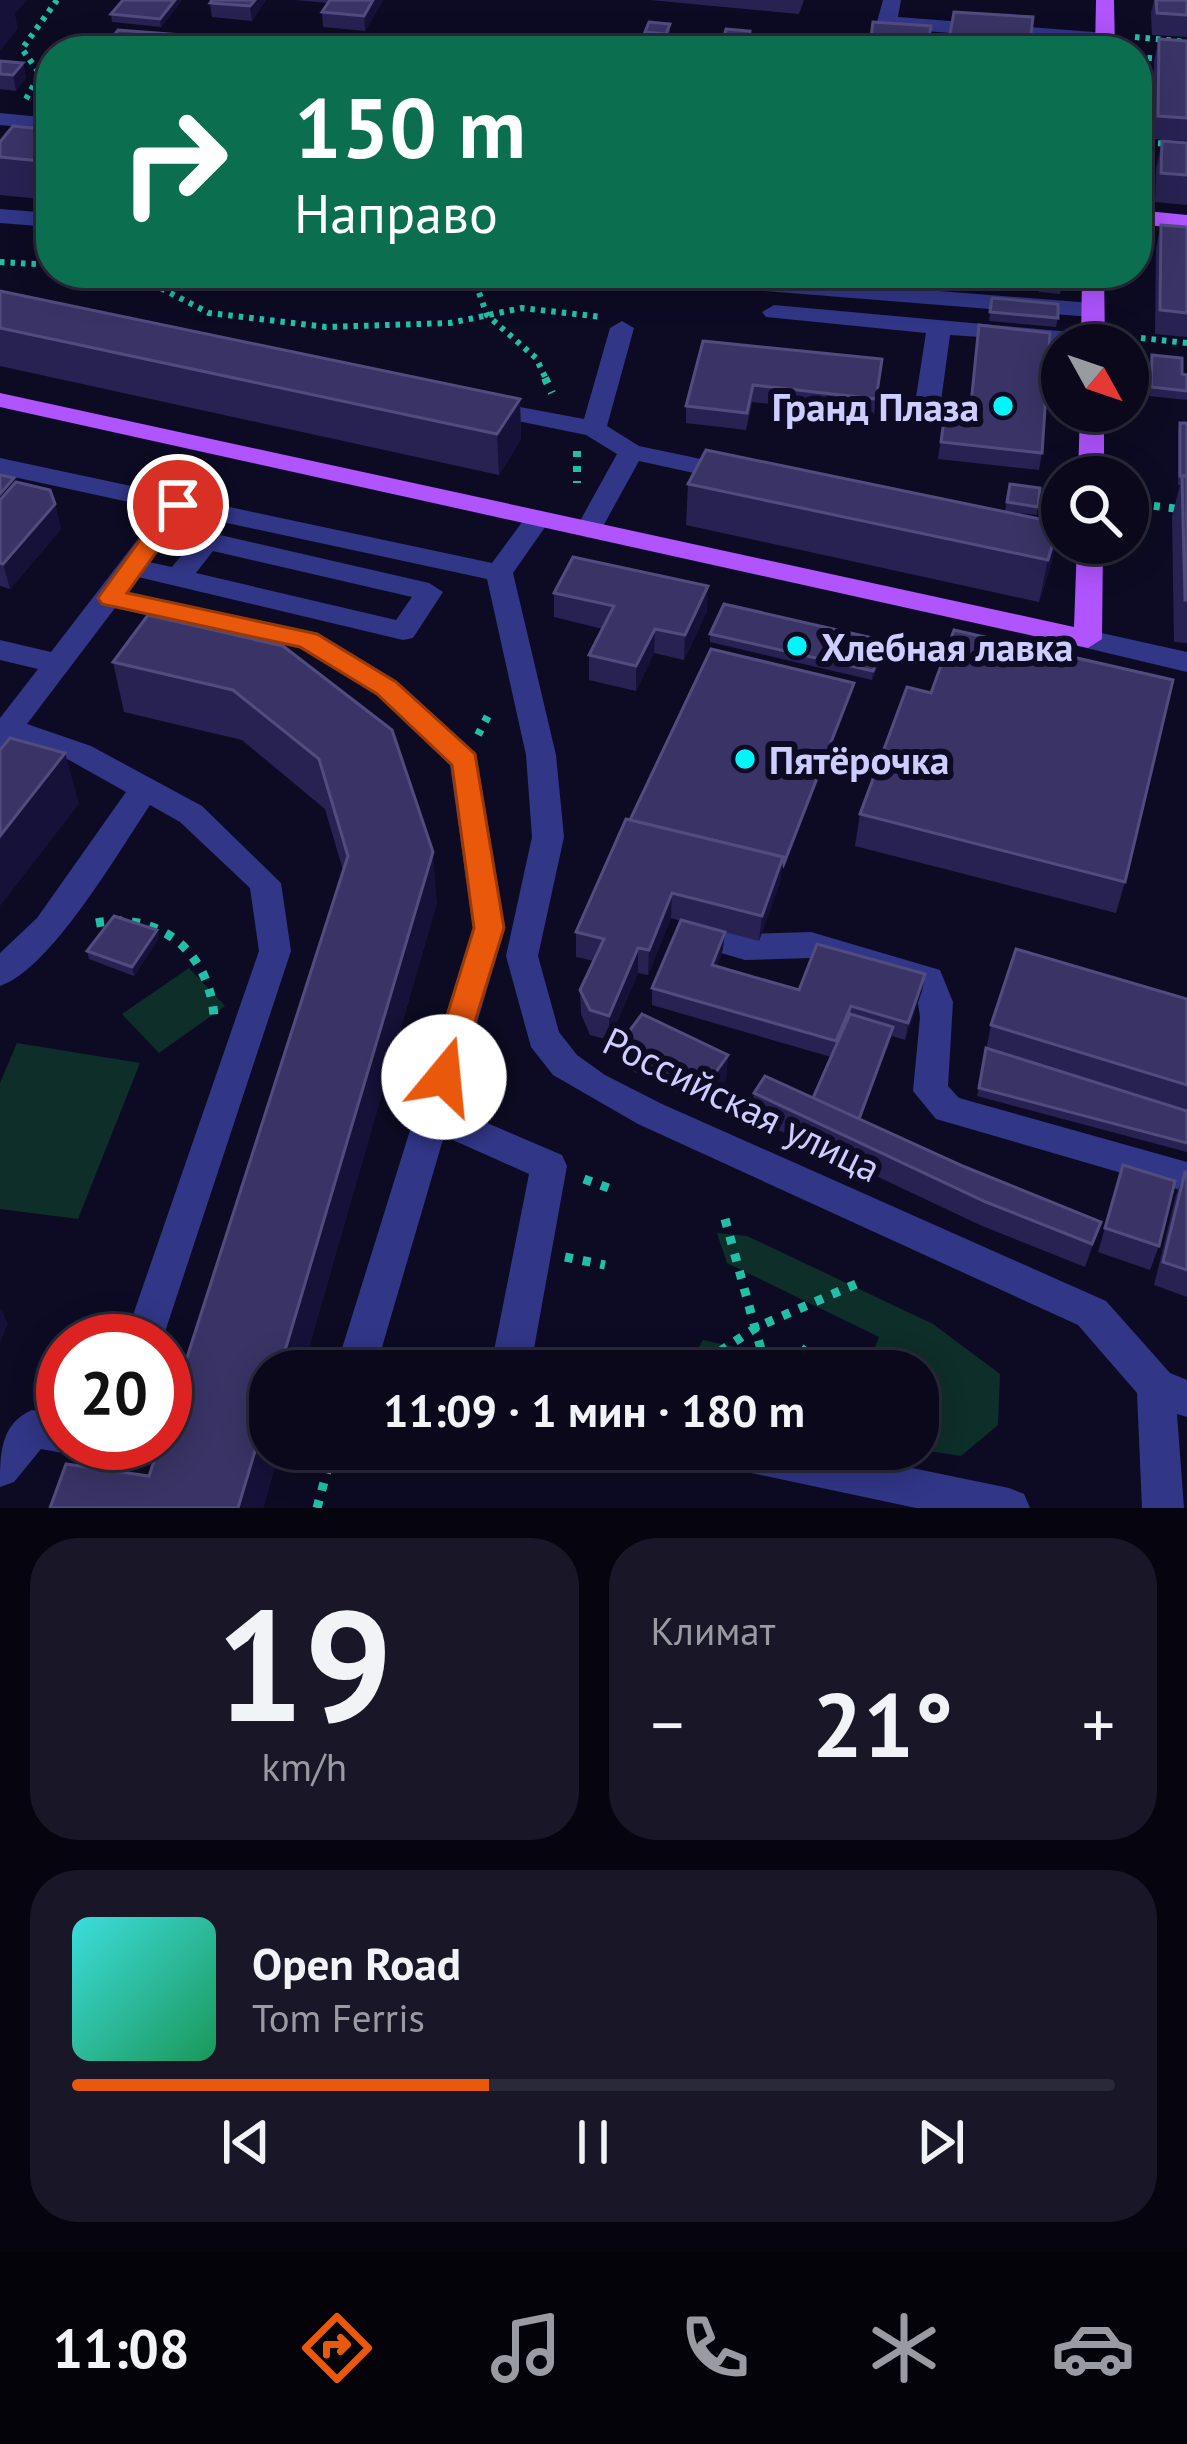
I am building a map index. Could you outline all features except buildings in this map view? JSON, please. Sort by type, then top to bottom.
[{"type":"main road","points":[[1105,0],[1105,36]]},
{"type":"main road","points":[[1152,219],[1187,223]]},
{"type":"main road","points":[[1093,288],[1093,324]]},
{"type":"main road","points":[[0,400],[1088,639],[1090,564]]},
{"type":"street","points":[[892,0],[887,22],[1034,36]]},
{"type":"street","points":[[956,26],[957,0]]},
{"type":"street","points":[[0,147],[16,113]]},
{"type":"street","points":[[0,216],[36,219]]},
{"type":"street","points":[[815,288],[1093,310]]},
{"type":"street","points":[[774,311],[1041,338]]},
{"type":"street","points":[[594,429],[613,323]]},
{"type":"street","points":[[926,416],[939,327]]},
{"type":"street","points":[[469,404],[594,429],[631,452],[768,480]]},
{"type":"street","points":[[588,530],[631,452]]},
{"type":"street","points":[[0,466],[499,574],[537,520]]},
{"type":"street","points":[[152,1314],[275,951],[266,883],[191,814],[80,753],[5,734],[178,505]]},
{"type":"street","points":[[133,568],[403,631],[428,592],[208,541],[178,578]]},
{"type":"street","name":"Российская улица","points":[[499,574],[541,755],[548,837],[522,956],[543,1037],[565,1065],[650,1114],[1092,1313],[1172,1392]]},
{"type":"street","points":[[111,598],[308,640],[387,688],[465,761],[489,928],[361,1350]]},
{"type":"street","points":[[1088,639],[1187,662]]},
{"type":"street","points":[[0,650],[58,664]]},
{"type":"street","points":[[0,974],[49,928],[145,789]]},
{"type":"street","points":[[699,934],[746,947],[811,945],[928,979],[937,990],[939,1012],[930,1091],[948,1109],[1187,1177]]},
{"type":"street","points":[[433,1115],[549,1166],[514,1350]]},
{"type":"street","points":[[1163,1508],[1172,1392]]},
{"type":"street","points":[[0,1468],[32,1429],[36,1431]]},
{"type":"street","points":[[828,1470],[1009,1508]]},
{"type":"path","points":[[36,68],[22,49],[57,0]]},
{"type":"path","points":[[1152,38],[1187,41]]},
{"type":"path","points":[[1152,58],[1170,59]]},
{"type":"path","points":[[16,113],[36,80]]},
{"type":"path","points":[[1152,143],[1187,146]]},
{"type":"path","points":[[0,262],[36,264]]},
{"type":"path","points":[[160,288],[209,314],[326,327],[449,322],[521,308],[613,323]]},
{"type":"path","points":[[1149,339],[1187,343]]},
{"type":"path","points":[[1149,505],[1187,510]]},
{"type":"path","points":[[84,928],[118,916],[168,930],[199,960],[214,1003],[214,1024]]},
{"type":"path","points":[[725,1219],[762,1350]]},
{"type":"path","points":[[722,1350],[757,1327],[863,1281]]},
{"type":"path","points":[[805,1350],[813,1340]]},
{"type":"path","points":[[317,1508],[327,1470]]},
{"type":"green space","points":[[189,968],[225,1006],[159,1053],[122,1014]]},
{"type":"green space","points":[[17,1043],[140,1063],[78,1219],[0,1209],[0,1083]]},
{"type":"green space","points":[[717,1233],[747,1236],[933,1324],[1000,1374],[998,1425],[961,1456],[939,1453],[939,1350],[874,1350],[879,1337],[727,1263]]},
{"type":"green space","points":[[703,1340],[749,1350],[697,1350]]},
{"type":"place","name":"Гранд Плаза","points":[[1003,406]]},
{"type":"place","name":"Хлебная лавка","points":[[797,646]]},
{"type":"place","name":"Пятёрочка","points":[[745,759]]},
{"type":"route","points":[[178,505],[111,598],[308,640],[387,688],[465,761],[489,928],[444,1077]]}]
